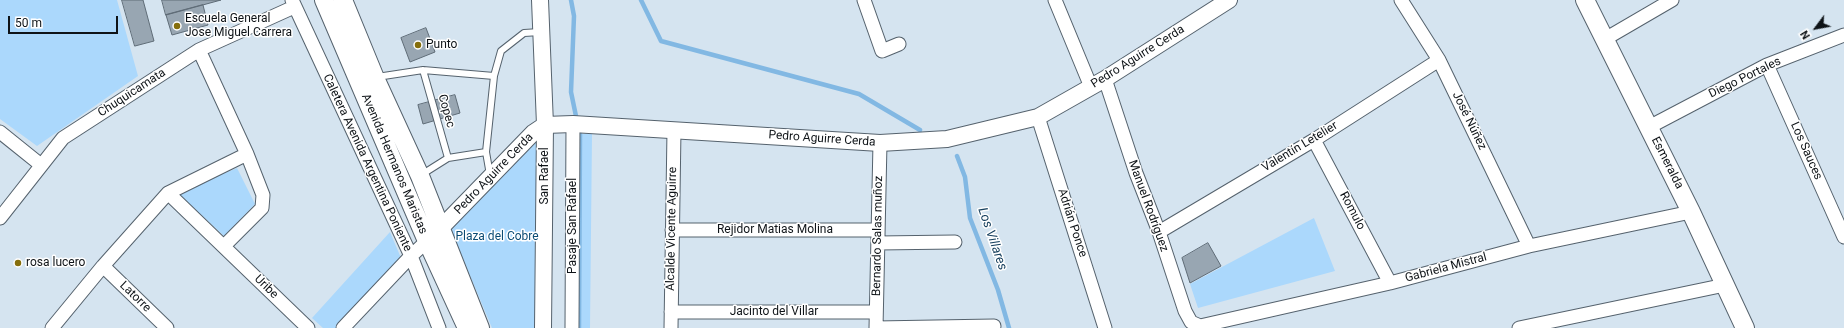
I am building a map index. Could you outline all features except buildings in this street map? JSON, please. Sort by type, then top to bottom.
[{"type":"main road","name":"Avenida Hermanos Maristas","points":[[324,0],[427,241],[467,328]]},
{"type":"main road","name":"Avenida Hermanos Maristas","points":[[343,0],[375,78],[420,176],[480,328]]},
{"type":"main road","name":"Esmeralda","points":[[1585,0],[1691,212],[1745,328]]},
{"type":"street","name":"San Rafael","points":[[540,0],[545,125],[543,328]]},
{"type":"street","points":[[864,0],[882,51],[899,44]]},
{"type":"street","name":"Manuel Rodríguez","points":[[1055,0],[1098,83],[1136,173],[1159,232],[1185,311],[1191,322],[1200,326]]},
{"type":"street","name":"Pedro Aguirre Cerda","points":[[427,241],[533,133],[545,125],[573,124],[880,143],[947,139],[1038,117],[1098,83],[1229,0]]},
{"type":"street","name":"José Núñez","points":[[1401,0],[1439,60],[1529,246]]},
{"type":"street","points":[[1605,39],[1672,0]]},
{"type":"street","name":"Chuquicamata","points":[[0,218],[63,138],[199,50],[293,3]]},
{"type":"street","name":"Caletera Avenida Argentina Poniente","points":[[293,3],[411,256],[439,328]]},
{"type":"street","name":"Diego Portales","points":[[1649,127],[1767,65],[1844,35]]},
{"type":"street","points":[[199,50],[247,154],[263,194],[262,208],[224,246]]},
{"type":"street","name":"Valentín Letelier","points":[[1159,232],[1314,140],[1439,60]]},
{"type":"street","name":"Los Sauces","points":[[1767,65],[1844,237]]},
{"type":"street","name":"Adrián Ponce","points":[[1038,117],[1105,328]]},
{"type":"street","name":"Pasaje San Rafael","points":[[572,328],[573,124]]},
{"type":"street","name":"Alcalde Vicente Aguirre","points":[[671,328],[674,130]]},
{"type":"street","points":[[0,132],[41,165]]},
{"type":"street","name":"Romulo","points":[[1314,140],[1390,283]]},
{"type":"street","name":"Bernardo Salas muñoz","points":[[876,328],[880,143]]},
{"type":"street","points":[[52,328],[103,266],[168,193],[247,154]]},
{"type":"street","name":"Uribe","points":[[168,193],[308,328]]},
{"type":"street","name":"Gabriela Mistral","points":[[1200,326],[1390,283],[1529,246],[1691,212]]},
{"type":"street","name":"Rejidor Matias Molina","points":[[672,230],[878,237],[955,242]]},
{"type":"street","points":[[343,328],[427,241]]},
{"type":"street","name":"Latorre","points":[[103,266],[167,328]]},
{"type":"street","points":[[1519,328],[1725,285]]},
{"type":"street","name":"Jacinto del Villar","points":[[671,312],[876,312]]},
{"type":"street","points":[[876,328],[994,326]]},
{"type":"lane","points":[[490,177],[486,152],[494,76],[501,51],[524,33],[541,32]]},
{"type":"lane","points":[[375,78],[423,70],[494,76]]},
{"type":"lane","name":"Copec","points":[[423,70],[448,158]]},
{"type":"lane","points":[[420,176],[448,158],[486,152]]},
{"type":"green space","points":[[0,0],[117,0],[138,76],[37,146],[0,119]]},
{"type":"green space","points":[[580,134],[592,134],[590,328],[579,328]]},
{"type":"green space","name":"Plaza del Cobre","points":[[536,137],[537,328],[492,328],[450,228]]},
{"type":"green space","points":[[237,168],[255,204],[224,236],[178,193]]},
{"type":"green space","points":[[1314,218],[1335,271],[1198,308],[1190,284]]},
{"type":"green space","points":[[390,232],[401,258],[338,328],[323,328],[312,318]]},
{"type":"waterway","points":[[571,0],[574,16],[571,92],[577,121]]},
{"type":"waterway","points":[[641,0],[661,41],[859,94],[920,130]]},
{"type":"waterway","points":[[579,128],[579,328]]},
{"type":"waterway","name":"Los Villares","points":[[957,156],[965,177],[970,218],[998,290],[1009,328]]},
{"type":"place","name":"Escuela General Jose Miguel Carrera","points":[[177,26]]},
{"type":"place","name":"Punto","points":[[418,45]]},
{"type":"place","name":"rosa lucero","points":[[18,263]]}]
